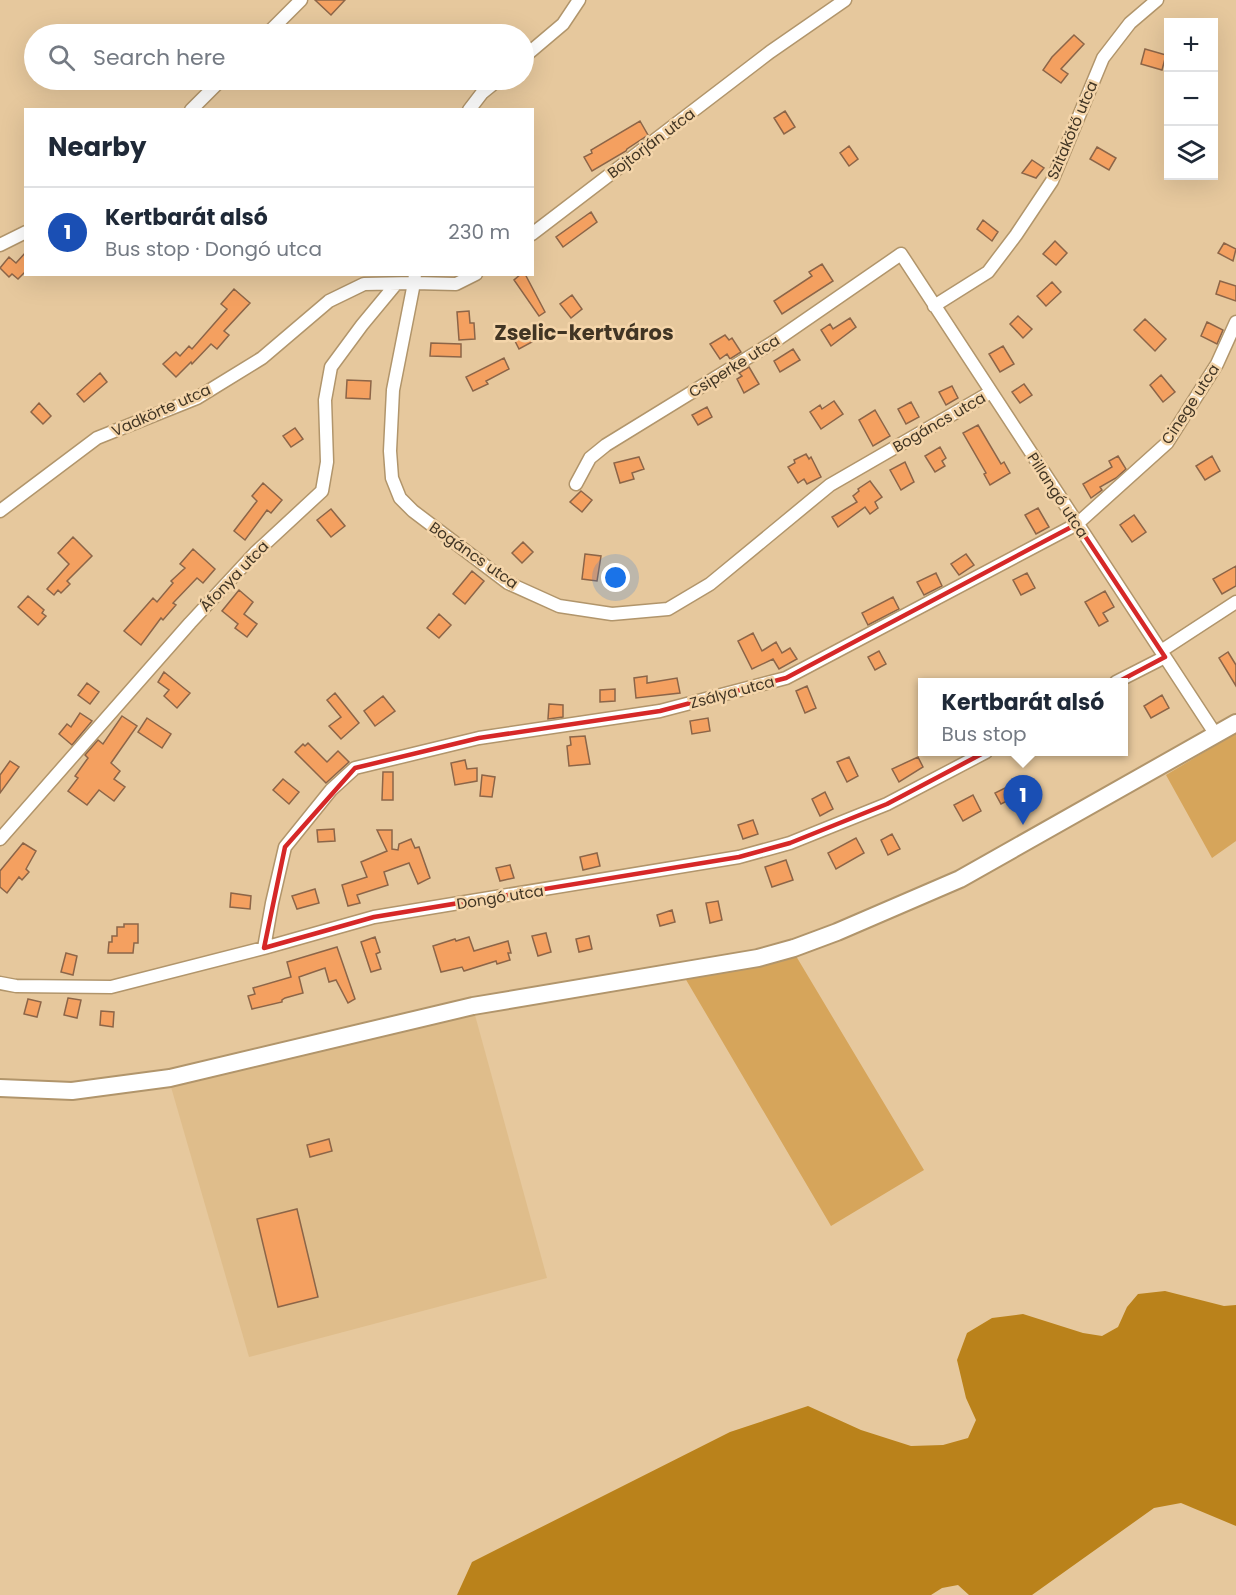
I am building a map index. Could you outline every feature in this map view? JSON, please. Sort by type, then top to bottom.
[{"type":"street","points":[[277,24],[301,0]]},
{"type":"street","points":[[534,49],[563,24],[579,0]]},
{"type":"street","name":"Bojtorján utca","points":[[534,232],[770,52],[845,0]]},
{"type":"street","name":"Szitakötő utca","points":[[934,306],[988,272],[1016,236],[1052,181],[1103,58],[1130,23],[1157,0]]},
{"type":"street","points":[[193,108],[212,90]]},
{"type":"street","points":[[471,108],[486,90]]},
{"type":"street","points":[[0,245],[24,233]]},
{"type":"street","name":"Pillangó utca","points":[[901,254],[1216,735]]},
{"type":"street","name":"Csiperke utca","points":[[576,484],[590,458],[606,445],[775,340],[901,254]]},
{"type":"street","points":[[415,279],[456,284],[472,276]]},
{"type":"street","name":"Vadkörte utca","points":[[0,511],[97,438],[197,398],[262,358],[329,301],[364,284],[396,284],[415,279]]},
{"type":"street","name":"Bogáncs utca","points":[[415,279],[393,390],[390,451],[392,478],[400,498],[413,511],[508,583],[560,606],[612,614],[668,609],[710,584],[830,485],[991,392]]},
{"type":"street","name":"Áfonya utca","points":[[0,839],[185,627],[255,553],[321,491],[327,462],[325,400],[331,368],[396,284]]},
{"type":"street","name":"Cinege utca","points":[[1077,524],[1167,443],[1217,364],[1236,322]]},
{"type":"street","name":"Zsálya utca","points":[[264,948],[285,847],[331,790],[355,768],[479,738],[660,711],[786,678],[1077,524]]},
{"type":"street","points":[[1123,678],[1163,654],[1236,602]]},
{"type":"street","points":[[0,1088],[72,1091],[170,1078],[473,1006],[758,958],[794,948],[960,879],[1236,723]]},
{"type":"street","name":"Dongó utca","points":[[0,983],[16,986],[111,987],[374,917],[739,858],[790,843],[887,804],[978,756]]},
{"type":"highlighted area","points":[[1077,524],[1165,657],[887,804],[790,843],[739,857],[374,917],[264,948],[285,847],[355,768],[479,738],[660,711],[786,678]]},
{"type":"shaded area","points":[[1236,733],[1236,841],[1212,858],[1166,775]]},
{"type":"shaded area","points":[[796,956],[924,1170],[831,1226],[685,978]]},
{"type":"shaded area","points":[[475,1015],[547,1278],[249,1357],[171,1087]]},
{"type":"shaded area","points":[[1165,1291],[1224,1306],[1236,1305],[1236,1526],[1181,1503],[1154,1508],[1032,1595],[969,1595],[958,1585],[942,1588],[931,1595],[457,1595],[472,1562],[730,1432],[808,1406],[861,1430],[911,1446],[943,1445],[968,1438],[976,1420],[966,1398],[957,1360],[967,1333],[992,1318],[1023,1314],[1083,1333],[1102,1336],[1118,1327],[1127,1307],[1138,1294]]},
{"type":"building","points":[[315,0],[345,0],[331,15]]},
{"type":"building","points":[[1074,35],[1084,44],[1061,69],[1068,74],[1061,83],[1043,70],[1052,57]]},
{"type":"building","points":[[1145,49],[1164,54],[1162,70],[1141,64]]},
{"type":"building","points":[[785,111],[795,127],[784,134],[774,118]]},
{"type":"building","points":[[640,121],[648,135],[592,171],[584,157],[592,153],[591,150]]},
{"type":"building","points":[[849,146],[858,159],[849,166],[840,153]]},
{"type":"building","points":[[1097,147],[1116,158],[1109,170],[1090,159]]},
{"type":"building","points":[[1032,160],[1044,168],[1036,178],[1022,173]]},
{"type":"building","points":[[591,212],[597,222],[563,247],[556,237]]},
{"type":"building","points":[[983,220],[998,232],[992,241],[977,229]]},
{"type":"building","points":[[1055,241],[1067,253],[1056,265],[1043,254]]},
{"type":"building","points":[[1224,243],[1236,249],[1233,261],[1218,253]]},
{"type":"building","points":[[24,254],[24,273],[18,279],[12,274],[9,277],[0,268],[9,257],[16,263]]},
{"type":"building","points":[[822,264],[833,281],[782,314],[774,301],[812,276],[809,272]]},
{"type":"building","points":[[519,276],[526,276],[545,312],[539,316],[514,280]]},
{"type":"building","points":[[1220,281],[1236,286],[1236,301],[1216,294]]},
{"type":"building","points":[[1052,282],[1061,292],[1046,306],[1037,296]]},
{"type":"building","points":[[234,289],[250,303],[224,331],[229,335],[217,349],[211,344],[176,377],[163,364],[176,352],[180,356],[189,346],[192,349],[227,309],[221,304]]},
{"type":"building","points":[[572,295],[582,309],[571,318],[560,304]]},
{"type":"building","points":[[469,311],[470,323],[474,323],[475,339],[459,340],[457,312]]},
{"type":"building","points":[[1018,316],[1032,329],[1023,338],[1010,324]]},
{"type":"building","points":[[850,318],[856,327],[831,346],[821,330],[830,324],[833,329]]},
{"type":"building","points":[[1145,319],[1166,339],[1155,351],[1134,330]]},
{"type":"building","points":[[1207,322],[1223,330],[1217,344],[1201,336]]},
{"type":"building","points":[[526,331],[532,342],[519,349],[513,337]]},
{"type":"building","points":[[725,335],[729,340],[732,338],[741,352],[730,359],[727,354],[720,359],[710,344]]},
{"type":"building","points":[[431,343],[461,344],[461,357],[430,356]]},
{"type":"building","points":[[1003,346],[1014,364],[1000,372],[989,354]]},
{"type":"building","points":[[793,349],[800,360],[780,372],[774,361]]},
{"type":"building","points":[[504,358],[509,369],[486,381],[488,384],[473,391],[466,377]]},
{"type":"building","points":[[749,367],[759,384],[744,393],[737,379],[742,376],[739,373]]},
{"type":"building","points":[[100,373],[107,382],[84,402],[77,394]]},
{"type":"building","points":[[1161,375],[1175,392],[1163,402],[1150,385]]},
{"type":"building","points":[[347,380],[371,381],[370,399],[346,398]]},
{"type":"building","points":[[1024,384],[1032,395],[1020,403],[1012,392]]},
{"type":"building","points":[[952,386],[958,398],[946,405],[939,392]]},
{"type":"building","points":[[834,401],[843,414],[821,429],[810,412],[820,405],[822,409]]},
{"type":"building","points":[[911,402],[919,417],[906,424],[898,409]]},
{"type":"building","points":[[39,403],[51,416],[43,424],[31,412]]},
{"type":"building","points":[[707,407],[712,417],[698,425],[692,415]]},
{"type":"building","points":[[875,410],[890,436],[873,446],[859,420]]},
{"type":"building","points":[[978,425],[1001,464],[1004,462],[1010,473],[990,485],[984,474],[986,473],[963,433]]},
{"type":"building","points":[[295,428],[303,439],[291,447],[283,436]]},
{"type":"building","points":[[940,447],[946,458],[942,461],[945,466],[935,472],[925,456]]},
{"type":"building","points":[[806,454],[809,459],[811,457],[821,477],[807,484],[804,479],[798,483],[788,467],[795,463],[794,460]]},
{"type":"building","points":[[1118,456],[1126,469],[1100,487],[1102,490],[1091,498],[1083,484],[1112,467],[1109,461]]},
{"type":"building","points":[[1212,456],[1220,471],[1205,480],[1196,466]]},
{"type":"building","points":[[639,457],[644,469],[632,473],[634,479],[620,483],[614,463]]},
{"type":"building","points":[[905,462],[914,482],[901,490],[890,470]]},
{"type":"building","points":[[870,481],[882,497],[875,502],[878,508],[870,514],[865,507],[838,527],[832,517],[857,502],[853,496],[859,491],[858,489]]},
{"type":"building","points":[[263,483],[282,500],[271,513],[267,510],[245,540],[234,531],[257,501],[252,496]]},
{"type":"building","points":[[581,491],[592,500],[582,512],[570,502]]},
{"type":"building","points":[[1038,508],[1049,527],[1036,534],[1025,515]]},
{"type":"building","points":[[331,509],[345,526],[331,537],[317,520]]},
{"type":"building","points":[[1134,515],[1146,532],[1132,542],[1120,525]]},
{"type":"building","points":[[73,537],[92,556],[67,581],[70,584],[61,593],[58,590],[54,595],[47,589],[69,564],[58,553]]},
{"type":"building","points":[[523,542],[533,552],[522,563],[512,553]]},
{"type":"building","points":[[193,549],[215,569],[203,583],[197,578],[173,603],[176,605],[163,620],[161,618],[141,645],[124,631],[153,598],[157,602],[173,583],[171,581],[185,568],[180,564]]},
{"type":"building","points":[[585,554],[601,556],[597,581],[582,579]]},
{"type":"building","points":[[966,554],[974,565],[959,575],[951,564]]},
{"type":"building","points":[[1236,566],[1236,586],[1222,594],[1213,579]]},
{"type":"building","points":[[472,571],[484,581],[465,604],[453,594]]},
{"type":"building","points":[[936,573],[942,586],[924,595],[917,582]]},
{"type":"building","points":[[1027,573],[1035,588],[1021,595],[1013,580]]},
{"type":"building","points":[[239,590],[253,602],[244,614],[257,624],[247,637],[235,628],[238,624],[222,611]]},
{"type":"building","points":[[1105,591],[1114,607],[1103,613],[1108,621],[1099,626],[1085,602]]},
{"type":"building","points":[[28,596],[44,610],[42,613],[46,616],[38,625],[18,607]]},
{"type":"building","points":[[893,597],[899,609],[868,625],[862,613]]},
{"type":"building","points":[[439,614],[451,625],[439,638],[427,628]]},
{"type":"building","points":[[753,633],[762,651],[776,642],[782,653],[790,648],[797,659],[779,669],[773,659],[752,669],[738,641]]},
{"type":"building","points":[[879,651],[886,664],[875,670],[868,657]]},
{"type":"building","points":[[1228,652],[1236,665],[1236,686],[1219,658]]},
{"type":"building","points":[[164,672],[190,693],[177,708],[164,696],[169,690],[158,682]]},
{"type":"building","points":[[647,676],[647,683],[677,678],[680,693],[636,698],[634,678]]},
{"type":"building","points":[[87,683],[99,692],[90,704],[78,695]]},
{"type":"building","points":[[807,686],[816,708],[805,713],[796,691]]},
{"type":"building","points":[[615,689],[615,701],[600,702],[600,690]]},
{"type":"building","points":[[335,693],[359,723],[341,739],[329,726],[341,717],[327,700]]},
{"type":"building","points":[[1162,695],[1169,708],[1151,718],[1144,706]]},
{"type":"building","points":[[383,696],[395,711],[375,726],[364,711]]},
{"type":"building","points":[[549,704],[563,705],[563,717],[548,719]]},
{"type":"building","points":[[80,713],[92,721],[72,745],[59,734],[67,724],[71,727]]},
{"type":"building","points":[[122,716],[137,726],[111,763],[120,771],[114,779],[125,787],[114,801],[99,790],[87,805],[68,791],[78,778],[75,776],[88,758],[85,755],[98,740],[103,744]]},
{"type":"building","points":[[147,718],[171,734],[162,748],[138,732]]},
{"type":"building","points":[[708,718],[710,731],[692,734],[690,721]]},
{"type":"building","points":[[585,736],[590,764],[569,766],[567,746],[571,745],[570,737]]},
{"type":"building","points":[[308,743],[327,762],[338,751],[349,762],[326,783],[295,752],[303,744],[305,746]]},
{"type":"building","points":[[849,757],[858,776],[847,782],[837,762]]},
{"type":"building","points":[[918,757],[923,767],[899,782],[892,769]]},
{"type":"building","points":[[465,760],[467,769],[477,768],[477,781],[455,785],[451,763]]},
{"type":"building","points":[[10,761],[19,767],[0,793],[0,775]]},
{"type":"building","points":[[383,772],[393,772],[393,800],[382,800]]},
{"type":"building","points":[[482,775],[495,777],[492,797],[480,796]]},
{"type":"building","points":[[283,779],[299,792],[289,804],[273,790]]},
{"type":"building","points":[[1011,785],[1017,796],[1001,804],[995,793]]},
{"type":"building","points":[[825,792],[833,809],[820,816],[812,799]]},
{"type":"building","points":[[973,795],[981,811],[963,821],[954,805]]},
{"type":"building","points":[[753,820],[758,834],[743,839],[738,825]]},
{"type":"building","points":[[334,829],[335,841],[318,842],[317,830]]},
{"type":"building","points":[[377,830],[392,830],[392,849],[398,850],[399,844],[411,839],[415,848],[419,847],[430,878],[418,884],[409,863],[384,872],[388,885],[357,895],[360,903],[348,906],[342,885],[367,877],[361,862],[387,851]]},
{"type":"building","points":[[892,834],[900,849],[888,855],[881,840]]},
{"type":"building","points":[[856,838],[864,853],[836,869],[828,853]]},
{"type":"building","points":[[23,843],[36,851],[26,869],[29,872],[22,880],[19,877],[7,893],[0,887],[0,871]]},
{"type":"building","points":[[597,853],[600,866],[583,870],[580,857]]},
{"type":"building","points":[[786,860],[793,880],[772,887],[765,867]]},
{"type":"building","points":[[510,865],[514,878],[500,881],[496,868]]},
{"type":"building","points":[[315,889],[319,903],[297,909],[292,896]]},
{"type":"building","points":[[231,893],[251,896],[250,909],[230,907]]},
{"type":"building","points":[[718,901],[722,920],[710,923],[706,903]]},
{"type":"building","points":[[672,910],[675,922],[660,926],[657,915]]},
{"type":"building","points":[[124,924],[138,924],[138,943],[134,943],[133,953],[108,953],[112,936],[117,936],[117,927],[124,927]]},
{"type":"building","points":[[546,933],[551,952],[538,956],[532,936]]},
{"type":"building","points":[[589,936],[592,949],[579,952],[576,939]]},
{"type":"building","points":[[375,937],[380,952],[376,954],[381,969],[371,972],[361,942]]},
{"type":"building","points":[[469,937],[474,951],[508,941],[510,960],[497,964],[496,961],[464,971],[462,967],[441,972],[433,946]]},
{"type":"building","points":[[337,947],[355,999],[348,1003],[336,980],[329,982],[325,968],[299,977],[303,993],[285,998],[282,1002],[252,1009],[248,996],[255,994],[253,988],[291,977],[287,962]]},
{"type":"building","points":[[66,953],[77,956],[73,975],[61,972]]},
{"type":"building","points":[[68,998],[81,1000],[77,1018],[64,1015]]},
{"type":"building","points":[[28,999],[41,1002],[37,1017],[24,1014]]},
{"type":"building","points":[[101,1011],[114,1012],[113,1027],[100,1025]]},
{"type":"building","points":[[329,1139],[332,1151],[310,1157],[307,1145]]},
{"type":"building","points":[[297,1209],[318,1297],[278,1307],[257,1219]]},
{"type":"place","name":"Kertbarát alsó","points":[[1023,825]]},
{"type":"district","name":"Zselic-kertváros","points":[[584,332]]}]
